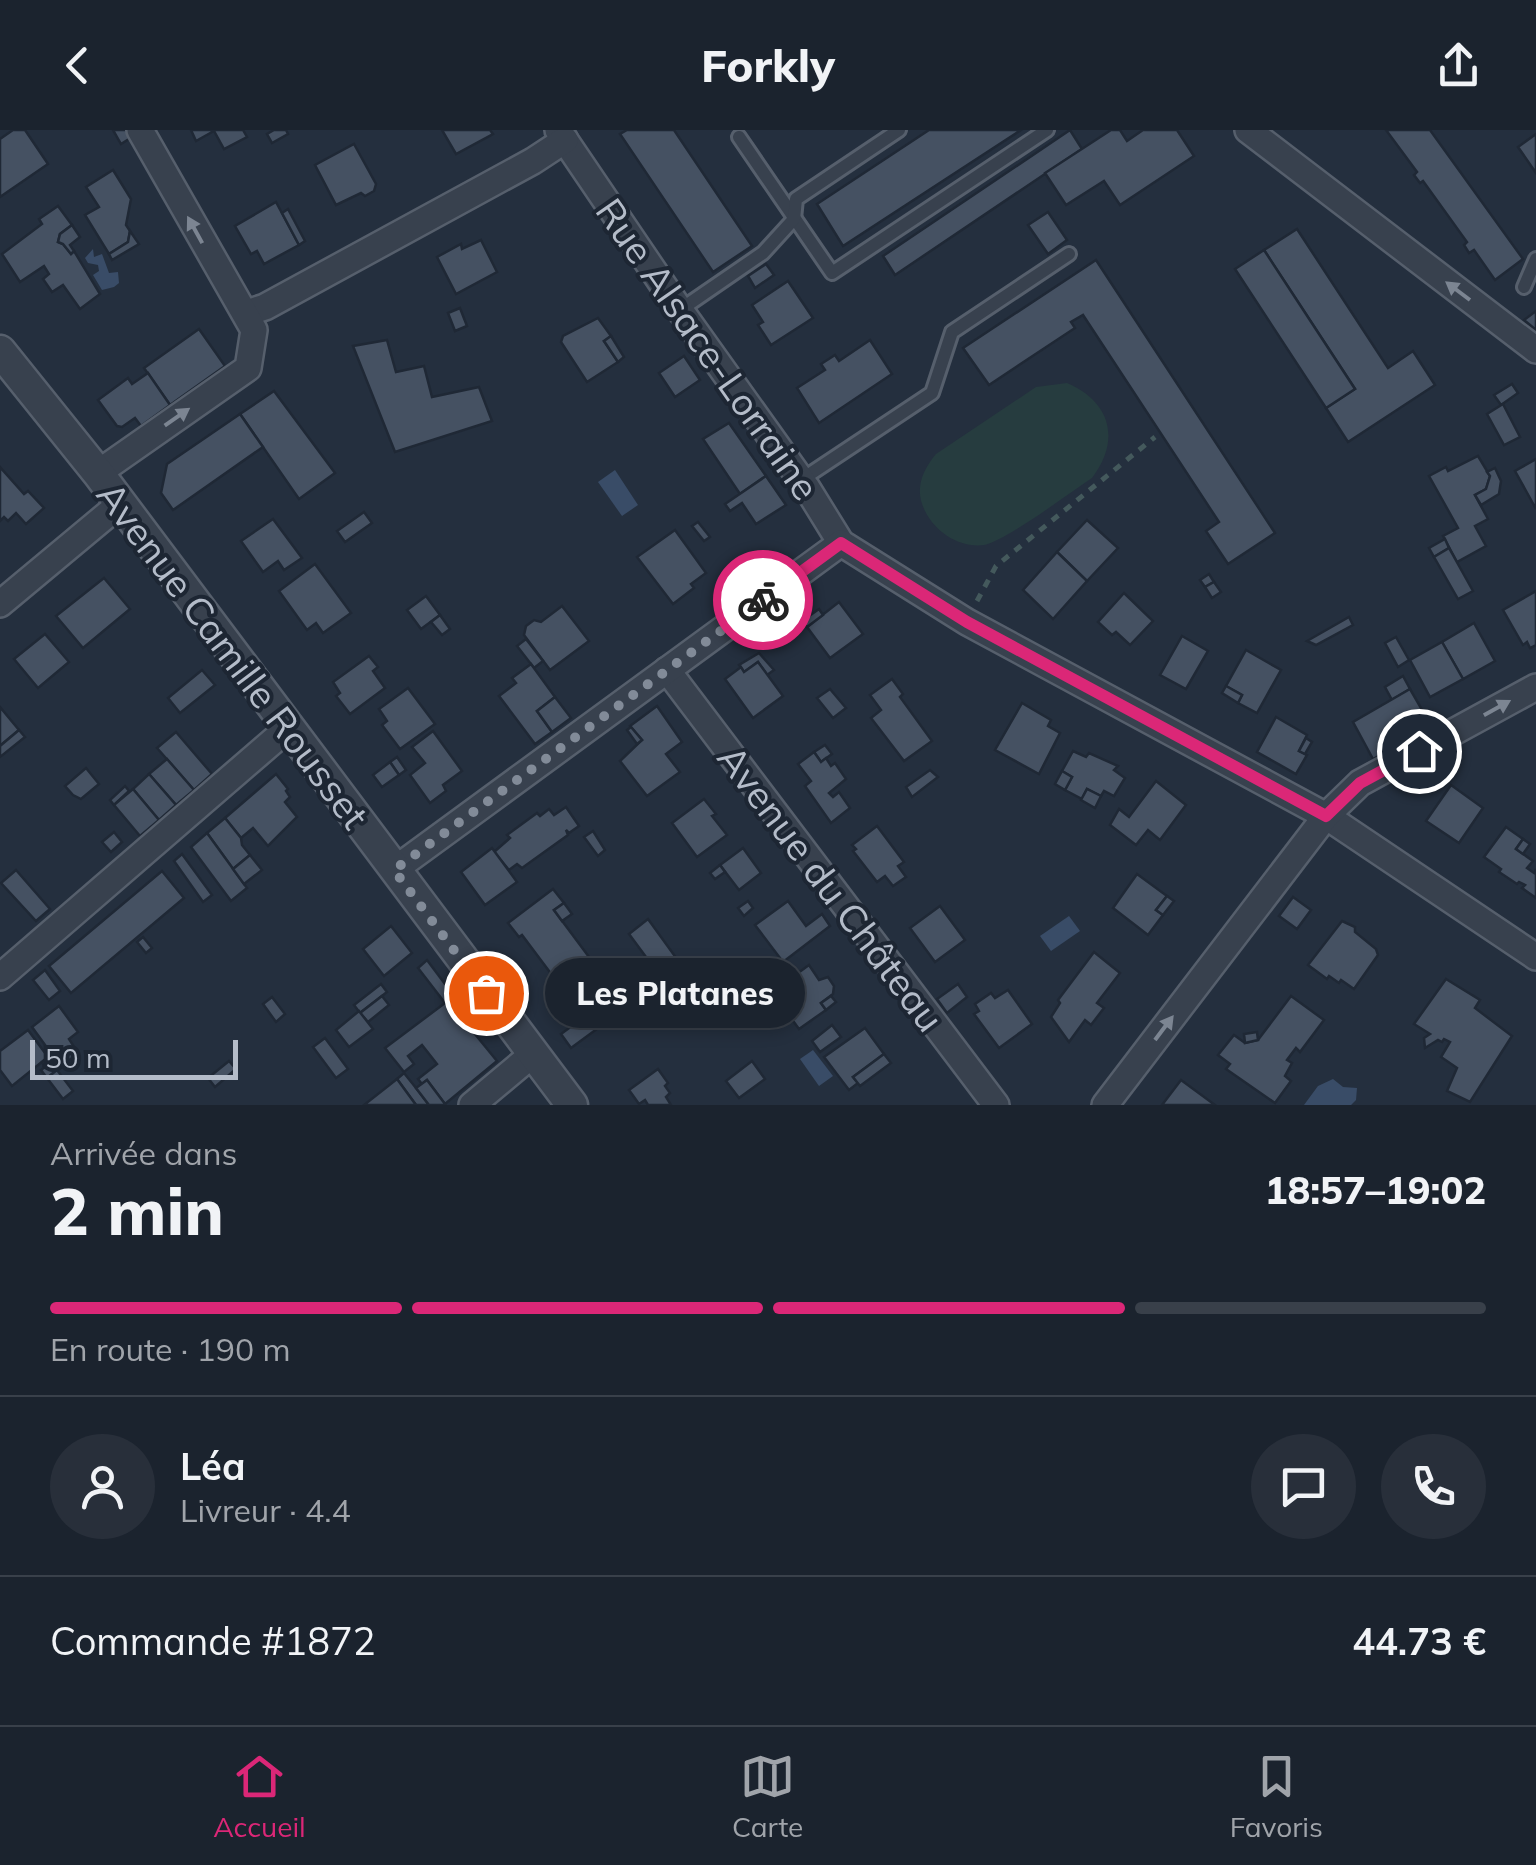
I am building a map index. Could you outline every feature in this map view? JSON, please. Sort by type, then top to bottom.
[{"type":"street","points":[[98,474],[248,368],[254,330],[140,130]]},
{"type":"street","points":[[1248,130],[1536,350]]},
{"type":"street","points":[[246,313],[265,307],[533,162],[567,133]]},
{"type":"street","name":"Rue Alsace-Lorraine","points":[[567,133],[680,310],[841,543],[967,622],[1326,816],[1536,957]]},
{"type":"street","name":"Avenue Camille Rousset","points":[[0,351],[98,474],[572,1105]]},
{"type":"street","points":[[0,604],[120,504]]},
{"type":"street","points":[[394,870],[841,543]]},
{"type":"street","name":"Avenue du Château","points":[[667,670],[996,1105]]},
{"type":"street","points":[[1104,1105],[1326,816],[1360,783],[1536,687]]},
{"type":"street","points":[[0,977],[287,728]]},
{"type":"street","points":[[472,1105],[533,1054]]},
{"type":"lane","points":[[680,310],[763,253],[794,219],[796,199],[899,130]]},
{"type":"lane","points":[[739,137],[832,273],[1047,130]]},
{"type":"lane","points":[[801,480],[932,393],[952,332],[1070,254]]},
{"type":"lane","points":[[1524,287],[1536,258]]},
{"type":"path","points":[[967,622],[996,566],[1155,437]]},
{"type":"green space","points":[[1067,383],[1094,401],[1107,423],[1107,450],[1092,478],[994,542],[966,544],[942,532],[930,519],[920,496],[923,474],[936,454],[1036,387]]},
{"type":"water","points":[[93,249],[94,257],[102,254],[109,273],[118,272],[119,283],[114,287],[102,290],[93,275],[99,271],[98,265],[85,258]]},
{"type":"water","points":[[615,470],[638,505],[622,516],[598,482]]},
{"type":"water","points":[[1069,916],[1080,931],[1051,951],[1040,936]]},
{"type":"water","points":[[813,1050],[833,1076],[819,1086],[800,1059]]},
{"type":"water","points":[[1333,1079],[1343,1087],[1357,1088],[1356,1100],[1351,1105],[1304,1105],[1318,1086]]},
{"type":"building","points":[[13,130],[25,130],[48,164],[0,197],[0,139]]},
{"type":"building","points":[[113,130],[128,130],[132,137],[121,144]]},
{"type":"building","points":[[191,130],[243,130],[247,137],[224,149],[214,131],[196,141]]},
{"type":"building","points":[[286,130],[288,134],[272,143],[267,134]]},
{"type":"building","points":[[442,130],[490,130],[493,134],[456,154]]},
{"type":"building","points":[[627,130],[674,130],[752,246],[713,272],[620,134]]},
{"type":"building","points":[[929,130],[1021,130],[843,246],[817,204]]},
{"type":"building","points":[[1070,130],[1082,149],[895,275],[883,256]]},
{"type":"building","points":[[1111,130],[1120,130],[1127,141],[1143,130],[1177,130],[1194,156],[1120,205],[1104,181],[1066,205],[1045,173]]},
{"type":"building","points":[[1386,130],[1430,130],[1523,259],[1495,280],[1474,250],[1469,253],[1464,245],[1467,242],[1423,181],[1420,183],[1414,175],[1417,172]]},
{"type":"building","points":[[1536,134],[1536,173],[1518,147]]},
{"type":"building","points":[[354,144],[376,184],[374,191],[336,205],[315,165]]},
{"type":"building","points":[[113,170],[131,199],[126,225],[130,231],[128,242],[109,254],[85,215],[99,207],[86,187]]},
{"type":"building","points":[[276,202],[299,245],[264,264],[257,251],[251,254],[235,226]]},
{"type":"building","points":[[58,206],[72,225],[60,234],[58,242],[71,254],[74,251],[100,294],[80,309],[63,285],[52,292],[43,279],[49,274],[44,266],[20,282],[2,254],[42,224],[39,219]]},
{"type":"building","points":[[288,209],[305,241],[299,245],[282,213]]},
{"type":"building","points":[[1048,212],[1067,240],[1048,254],[1028,225]]},
{"type":"building","points":[[72,225],[80,237],[70,245],[74,251],[71,254],[58,242],[60,234]]},
{"type":"building","points":[[1297,229],[1388,368],[1413,351],[1435,385],[1348,442],[1326,408],[1355,389],[1264,250]]},
{"type":"building","points":[[130,231],[139,244],[112,260],[109,254],[128,242]]},
{"type":"building","points":[[481,240],[497,272],[456,294],[437,257],[461,244],[462,249]]},
{"type":"building","points":[[1264,250],[1355,389],[1326,408],[1235,269]]},
{"type":"building","points":[[1096,260],[1275,533],[1228,564],[1206,531],[1219,522],[1083,315],[1071,322],[1075,328],[989,385],[963,348]]},
{"type":"building","points":[[766,264],[774,275],[755,288],[748,276]]},
{"type":"building","points":[[788,281],[813,318],[771,345],[758,325],[763,322],[752,305]]},
{"type":"building","points":[[460,308],[467,326],[455,331],[448,313]]},
{"type":"building","points":[[1536,311],[1536,330],[1524,320]]},
{"type":"building","points":[[598,318],[611,336],[604,341],[618,362],[587,382],[561,342],[563,336]]},
{"type":"building","points":[[199,329],[225,366],[170,405],[144,368]]},
{"type":"building","points":[[611,336],[624,357],[618,362],[604,341]]},
{"type":"building","points":[[387,340],[396,372],[424,366],[432,397],[479,387],[492,421],[395,452],[353,346]]},
{"type":"building","points":[[870,340],[892,374],[819,423],[797,388],[825,370],[821,364],[835,355],[839,361]]},
{"type":"building","points":[[684,356],[700,380],[675,397],[659,373]]},
{"type":"building","points":[[148,373],[170,405],[141,426],[135,418],[117,426],[98,400],[128,378],[132,384]]},
{"type":"building","points":[[1512,384],[1518,393],[1501,405],[1494,395]]},
{"type":"building","points":[[274,391],[335,473],[299,499],[240,414]]},
{"type":"building","points":[[1503,404],[1520,437],[1504,445],[1487,414]]},
{"type":"building","points":[[240,414],[263,447],[173,510],[161,493],[167,464]]},
{"type":"building","points":[[729,423],[766,476],[740,494],[703,439]]},
{"type":"building","points":[[1478,456],[1490,476],[1486,489],[1475,495],[1488,519],[1475,526],[1486,546],[1457,562],[1443,536],[1458,528],[1429,476]]},
{"type":"building","points":[[1536,459],[1536,509],[1515,471]]},
{"type":"building","points":[[0,467],[24,494],[28,491],[44,508],[26,524],[16,513],[8,521],[4,517],[0,521]]},
{"type":"building","points":[[1495,468],[1501,481],[1499,494],[1481,505],[1475,495],[1486,489],[1490,476],[1487,472]]},
{"type":"building","points":[[766,476],[786,505],[756,524],[742,503],[730,511],[725,504]]},
{"type":"building","points":[[364,512],[372,523],[345,542],[337,531]]},
{"type":"building","points":[[273,519],[302,558],[284,570],[278,561],[263,572],[241,541]]},
{"type":"building","points":[[1087,520],[1118,548],[1087,581],[1057,552]]},
{"type":"building","points":[[698,522],[710,537],[704,541],[692,526]]},
{"type":"building","points":[[675,530],[706,573],[673,604],[637,557]]},
{"type":"building","points":[[1445,539],[1449,548],[1434,557],[1429,548]]},
{"type":"building","points":[[1449,548],[1473,591],[1458,599],[1434,557]]},
{"type":"building","points":[[1057,552],[1087,581],[1053,619],[1023,590]]},
{"type":"building","points":[[315,564],[351,613],[323,633],[316,623],[307,630],[279,591]]},
{"type":"building","points":[[1209,574],[1214,582],[1205,587],[1200,580]]},
{"type":"building","points":[[104,578],[130,609],[83,648],[56,616]]},
{"type":"building","points":[[1214,582],[1221,592],[1212,598],[1205,587]]},
{"type":"building","points":[[1536,591],[1536,645],[1530,648],[1527,642],[1523,645],[1503,610]]},
{"type":"building","points":[[1124,593],[1153,621],[1130,645],[1098,622]]},
{"type":"building","points":[[426,596],[440,615],[421,629],[407,610]]},
{"type":"building","points":[[839,602],[863,634],[830,658],[807,627]]},
{"type":"building","points":[[562,606],[589,641],[550,670],[524,635],[526,626],[534,620],[541,622]]},
{"type":"building","points":[[819,609],[823,615],[807,627],[802,621]]},
{"type":"building","points":[[440,615],[450,629],[442,635],[431,622]]},
{"type":"building","points":[[1349,617],[1353,625],[1316,645],[1307,641]]},
{"type":"building","points":[[1474,623],[1495,661],[1463,679],[1442,642]]},
{"type":"building","points":[[45,634],[69,662],[38,688],[14,659]]},
{"type":"building","points":[[1182,636],[1208,651],[1186,689],[1160,675]]},
{"type":"building","points":[[1396,637],[1409,660],[1398,667],[1385,643]]},
{"type":"building","points":[[526,639],[543,661],[534,668],[517,646]]},
{"type":"building","points":[[1442,642],[1463,679],[1430,697],[1410,660]]},
{"type":"building","points":[[1246,650],[1281,670],[1257,713],[1238,703],[1242,695],[1226,686]]},
{"type":"building","points":[[759,653],[774,670],[767,675],[758,662],[744,672],[739,665]]},
{"type":"building","points":[[369,656],[378,667],[373,671],[385,688],[350,714],[336,696],[340,693],[333,682]]},
{"type":"building","points":[[758,662],[783,696],[753,718],[725,679],[741,667],[744,672]]},
{"type":"building","points":[[531,664],[555,697],[537,711],[552,732],[535,744],[499,696],[516,683],[512,678]]},
{"type":"building","points":[[202,670],[215,685],[180,713],[168,698]]},
{"type":"building","points":[[1403,676],[1410,689],[1392,700],[1385,687]]},
{"type":"building","points":[[892,679],[903,694],[900,697],[932,741],[904,761],[871,718],[881,710],[870,695]]},
{"type":"building","points":[[1226,686],[1242,695],[1238,703],[1222,693]]},
{"type":"building","points":[[408,688],[435,724],[400,749],[382,725],[387,721],[379,709]]},
{"type":"building","points":[[830,689],[846,708],[833,718],[817,698]]},
{"type":"building","points":[[1410,689],[1432,727],[1373,759],[1353,722]]},
{"type":"building","points":[[555,697],[571,718],[552,732],[537,711]]},
{"type":"building","points":[[1022,703],[1051,720],[1048,726],[1060,733],[1039,774],[995,750]]},
{"type":"building","points":[[657,706],[682,742],[666,754],[680,772],[647,796],[620,761],[642,740],[630,726]]},
{"type":"building","points":[[0,707],[19,730],[0,746]]},
{"type":"building","points":[[1276,717],[1307,735],[1299,751],[1307,755],[1296,774],[1257,752]]},
{"type":"building","points":[[631,727],[642,740],[637,744],[627,730]]},
{"type":"building","points":[[19,730],[25,737],[0,757],[0,746]]},
{"type":"building","points":[[433,731],[462,771],[443,785],[446,791],[430,803],[410,775],[425,763],[412,747]]},
{"type":"building","points":[[176,732],[212,774],[194,790],[157,748]]},
{"type":"building","points":[[1306,738],[1312,742],[1305,754],[1299,751]]},
{"type":"building","points":[[825,745],[832,754],[821,762],[814,752]]},
{"type":"building","points":[[1073,751],[1086,757],[1089,753],[1118,766],[1114,770],[1125,778],[1114,796],[1104,791],[1101,796],[1087,789],[1082,799],[1065,790],[1072,777],[1062,771]]},
{"type":"building","points":[[814,752],[821,762],[826,758],[831,766],[835,763],[846,779],[829,793],[833,797],[839,792],[850,808],[831,823],[805,786],[811,781],[798,764]]},
{"type":"building","points":[[397,757],[406,770],[399,775],[390,762]]},
{"type":"building","points":[[167,759],[194,790],[176,805],[149,774]]},
{"type":"building","points":[[390,762],[399,775],[382,787],[373,775]]},
{"type":"building","points":[[86,768],[99,784],[81,799],[65,786]]},
{"type":"building","points":[[930,770],[938,777],[912,797],[906,787]]},
{"type":"building","points":[[1062,771],[1072,777],[1065,790],[1055,784]]},
{"type":"building","points":[[149,774],[176,805],[159,820],[133,789]]},
{"type":"building","points":[[276,774],[288,789],[290,797],[285,802],[297,817],[268,846],[253,828],[241,838],[225,818]]},
{"type":"building","points":[[1156,781],[1186,805],[1160,840],[1148,830],[1136,845],[1110,825],[1119,809],[1129,817]]},
{"type":"building","points":[[1451,785],[1483,808],[1459,843],[1426,821]]},
{"type":"building","points":[[125,786],[129,791],[114,805],[110,800]]},
{"type":"building","points":[[133,789],[159,820],[140,836],[114,805]]},
{"type":"building","points":[[1087,789],[1101,796],[1095,808],[1081,800]]},
{"type":"building","points":[[704,799],[727,835],[697,857],[672,823]]},
{"type":"building","points":[[566,807],[579,826],[569,833],[566,830],[568,835],[522,868],[517,864],[509,870],[494,852],[510,838],[507,835],[537,813],[540,816],[549,809],[554,815]]},
{"type":"building","points":[[225,818],[250,855],[233,869],[207,833]]},
{"type":"building","points":[[877,826],[904,862],[898,866],[906,877],[893,886],[885,876],[877,882],[853,851],[856,849],[852,845]]},
{"type":"building","points":[[1506,827],[1523,839],[1516,849],[1533,861],[1527,868],[1534,873],[1536,869],[1536,898],[1522,888],[1525,885],[1499,872],[1501,869],[1484,857]]},
{"type":"building","points":[[593,831],[605,850],[598,856],[584,837]]},
{"type":"building","points":[[114,832],[122,842],[111,852],[102,842]]},
{"type":"building","points":[[207,833],[247,888],[231,901],[191,847]]},
{"type":"building","points":[[1523,839],[1530,844],[1523,854],[1516,849]]},
{"type":"building","points":[[492,848],[517,882],[485,905],[461,872]]},
{"type":"building","points":[[743,848],[761,873],[739,890],[720,865]]},
{"type":"building","points":[[182,854],[212,895],[203,902],[174,861]]},
{"type":"building","points":[[250,855],[262,870],[244,884],[233,869]]},
{"type":"building","points":[[720,865],[725,872],[715,879],[710,873]]},
{"type":"building","points":[[16,870],[50,909],[36,921],[1,883]]},
{"type":"building","points":[[162,871],[184,898],[71,993],[49,966]]},
{"type":"building","points":[[1137,874],[1167,896],[1156,910],[1163,915],[1148,935],[1113,908]]},
{"type":"building","points":[[553,889],[564,903],[554,910],[592,961],[568,979],[563,973],[555,979],[522,935],[519,937],[508,923]]},
{"type":"building","points":[[1167,896],[1174,901],[1163,915],[1156,910]]},
{"type":"building","points":[[1293,897],[1311,910],[1297,929],[1279,916]]},
{"type":"building","points":[[748,901],[753,908],[744,916],[738,908]]},
{"type":"building","points":[[788,901],[806,926],[822,914],[830,926],[783,962],[755,925]]},
{"type":"building","points":[[564,903],[572,914],[562,921],[554,910]]},
{"type":"building","points":[[940,906],[965,940],[935,962],[910,928]]},
{"type":"building","points":[[648,919],[682,966],[663,980],[629,934]]},
{"type":"building","points":[[1342,921],[1355,927],[1355,932],[1378,955],[1354,989],[1341,980],[1339,983],[1329,976],[1327,979],[1308,965]]},
{"type":"building","points":[[391,926],[412,953],[384,976],[363,949]]},
{"type":"building","points":[[143,937],[152,948],[146,953],[137,942]]},
{"type":"building","points":[[1094,952],[1120,973],[1097,1003],[1104,1008],[1091,1025],[1085,1020],[1069,1042],[1051,1017],[1058,1000]]},
{"type":"building","points":[[427,960],[454,996],[448,1001],[497,1061],[445,1104],[427,1080],[422,1084],[418,1079],[437,1064],[422,1045],[408,1056],[414,1064],[404,1072],[385,1048],[445,1003],[418,968]]},
{"type":"building","points":[[809,965],[819,980],[828,977],[834,986],[833,994],[821,1003],[826,1010],[799,1029],[772,992]]},
{"type":"building","points":[[682,966],[686,971],[641,1004],[638,999]]},
{"type":"building","points":[[45,970],[60,991],[49,1000],[33,980]]},
{"type":"building","points":[[1446,979],[1480,1000],[1475,1008],[1512,1036],[1470,1102],[1447,1091],[1457,1068],[1441,1057],[1450,1042],[1438,1040],[1425,1048],[1424,1038],[1430,1034],[1414,1024]]},
{"type":"building","points":[[381,984],[387,992],[360,1013],[354,1005]]},
{"type":"building","points":[[958,984],[967,997],[947,1013],[937,999]]},
{"type":"building","points":[[1008,990],[1032,1024],[999,1048],[974,1014],[979,1011],[975,1004],[991,993],[995,998]]},
{"type":"building","points":[[382,996],[389,1005],[368,1022],[360,1013]]},
{"type":"building","points":[[831,996],[836,1002],[826,1010],[821,1003]]},
{"type":"building","points":[[1291,996],[1324,1020],[1300,1052],[1296,1048],[1287,1060],[1292,1063],[1285,1076],[1291,1081],[1275,1103],[1226,1069],[1230,1064],[1218,1055],[1234,1035],[1245,1043],[1258,1040]]},
{"type":"building","points":[[272,997],[285,1014],[276,1022],[263,1004]]},
{"type":"building","points":[[607,1000],[614,1011],[617,1008],[620,1012],[571,1048],[561,1034]]},
{"type":"building","points":[[59,1006],[78,1032],[69,1039],[78,1053],[61,1067],[32,1027]]},
{"type":"building","points":[[359,1011],[373,1029],[349,1047],[336,1030]]},
{"type":"building","points":[[832,1025],[841,1037],[820,1052],[812,1041]]},
{"type":"building","points":[[865,1028],[884,1054],[853,1077],[858,1083],[849,1090],[824,1057]]},
{"type":"building","points":[[28,1030],[48,1057],[12,1086],[0,1070],[0,1051]]},
{"type":"building","points":[[1257,1032],[1258,1040],[1245,1043],[1244,1034]]},
{"type":"building","points":[[325,1038],[348,1069],[336,1078],[313,1047]]},
{"type":"building","points":[[884,1054],[891,1063],[860,1086],[853,1077]]},
{"type":"building","points":[[48,1057],[57,1070],[47,1078],[41,1070]]},
{"type":"building","points":[[229,1061],[236,1069],[215,1087],[208,1078]]},
{"type":"building","points":[[752,1061],[765,1079],[739,1098],[726,1081]]},
{"type":"building","points":[[658,1069],[668,1083],[665,1086],[670,1093],[666,1097],[671,1105],[648,1105],[645,1100],[639,1104],[629,1090]]},
{"type":"building","points":[[57,1070],[73,1091],[63,1099],[47,1078]]},
{"type":"building","points":[[404,1073],[429,1105],[416,1105],[397,1079]]},
{"type":"building","points":[[397,1079],[416,1105],[364,1105]]},
{"type":"building","points":[[427,1080],[445,1104],[429,1105],[416,1088]]},
{"type":"building","points":[[1181,1080],[1215,1105],[1162,1105]]},
{"type":"way so far","points":[[486,993],[394,870],[763,600]]},
{"type":"place","name":"Les Platanes","points":[[486,993]]},
{"type":"route","points":[[763,600],[841,543],[967,622],[1326,816],[1360,783],[1419,751]]}]
